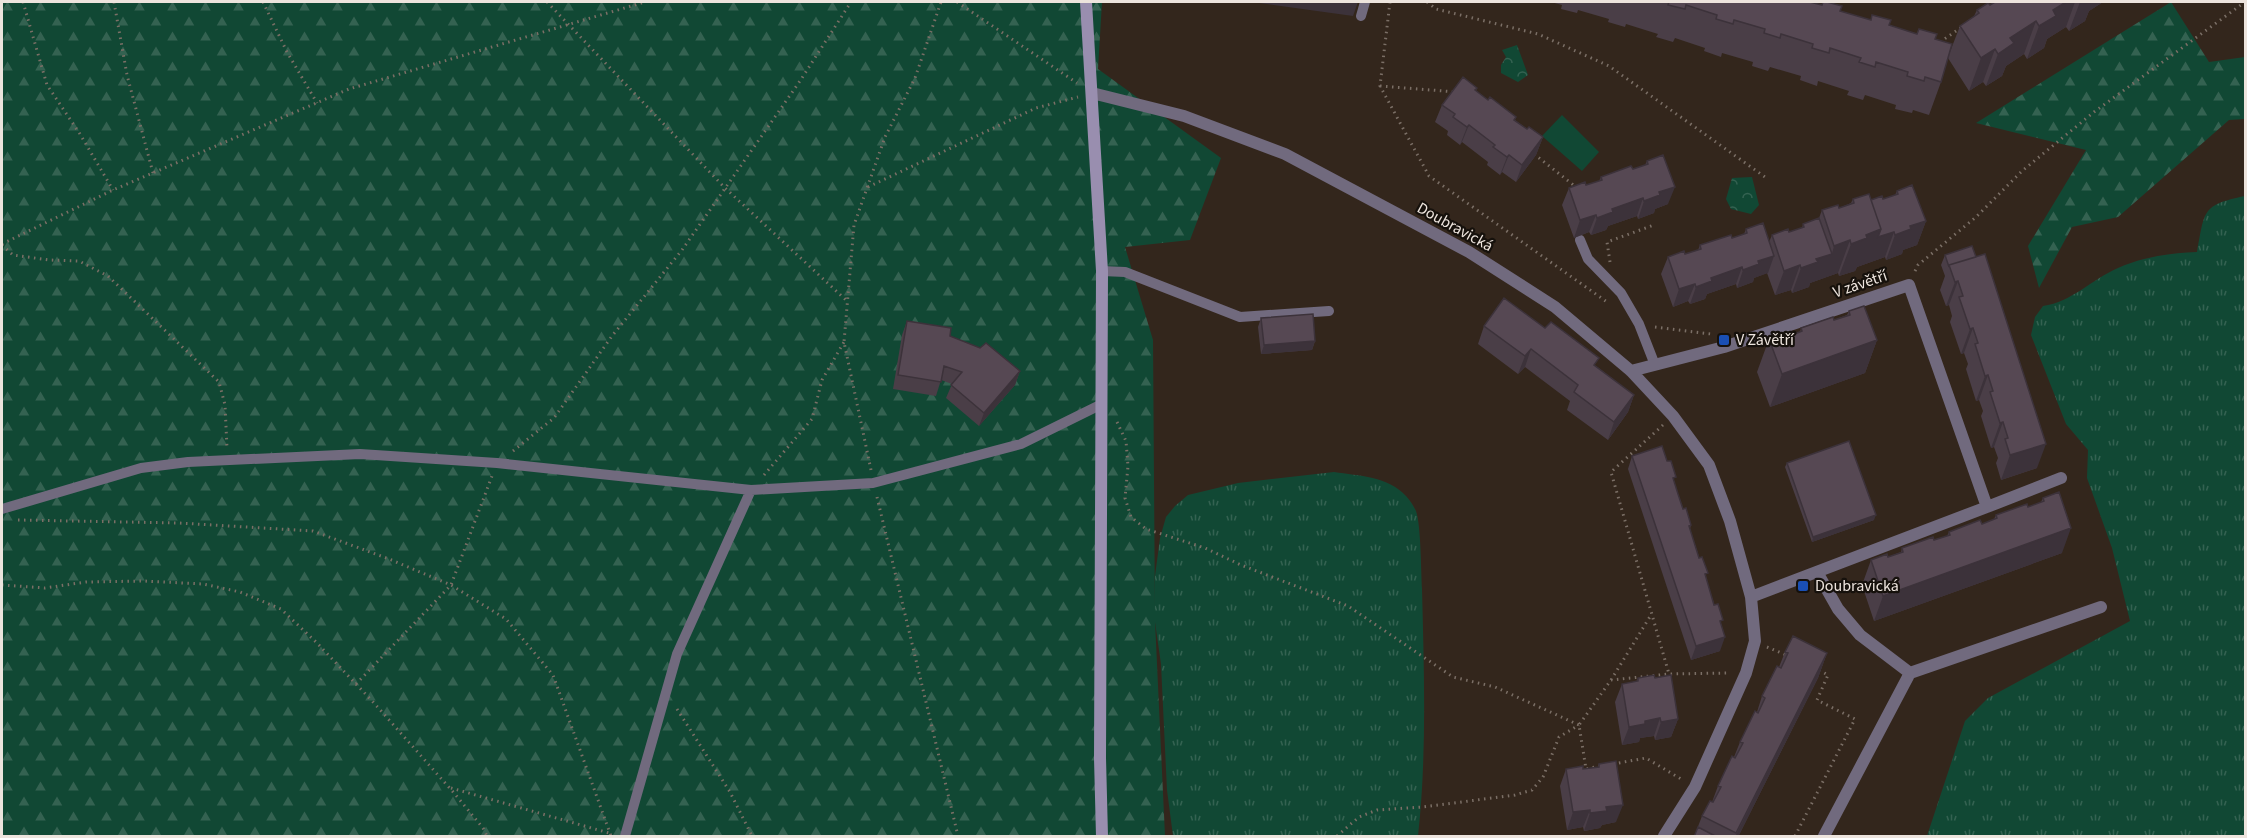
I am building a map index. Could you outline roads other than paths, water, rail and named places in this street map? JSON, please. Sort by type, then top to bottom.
[{"type":"street","points":[[1086,2],[1102,270],[1100,758],[1102,837]]},
{"type":"street","name":"Doubravická","points":[[1092,93],[1184,116],[1285,154],[1469,252],[1555,307],[1631,371],[1673,416],[1709,465],[1730,521],[1751,597],[1755,641],[1746,673],[1695,787],[1664,837]]},
{"type":"street","name":"V závětří","points":[[1631,371],[1719,348],[1909,285],[1987,507]]},
{"type":"street","points":[[1751,597],[2061,478]]},
{"type":"street","points":[[1817,572],[1838,609],[1860,635],[1910,673]]},
{"type":"street","points":[[1824,837],[1910,673],[2101,607]]},
{"type":"lane","points":[[1361,16],[1365,2]]},
{"type":"lane","points":[[1580,240],[1588,259],[1621,293],[1639,324],[1655,365]]},
{"type":"lane","points":[[1102,270],[1125,272],[1240,317],[1329,311]]},
{"type":"lane","points":[[2,509],[141,468],[227,460],[360,454],[497,463],[751,490],[873,483],[1021,444],[1102,404]]},
{"type":"lane","points":[[620,836],[677,654],[751,490]]},
{"type":"place","name":"V Závětří","points":[[1724,340]]},
{"type":"place","name":"Doubravická","points":[[1803,586]]}]
